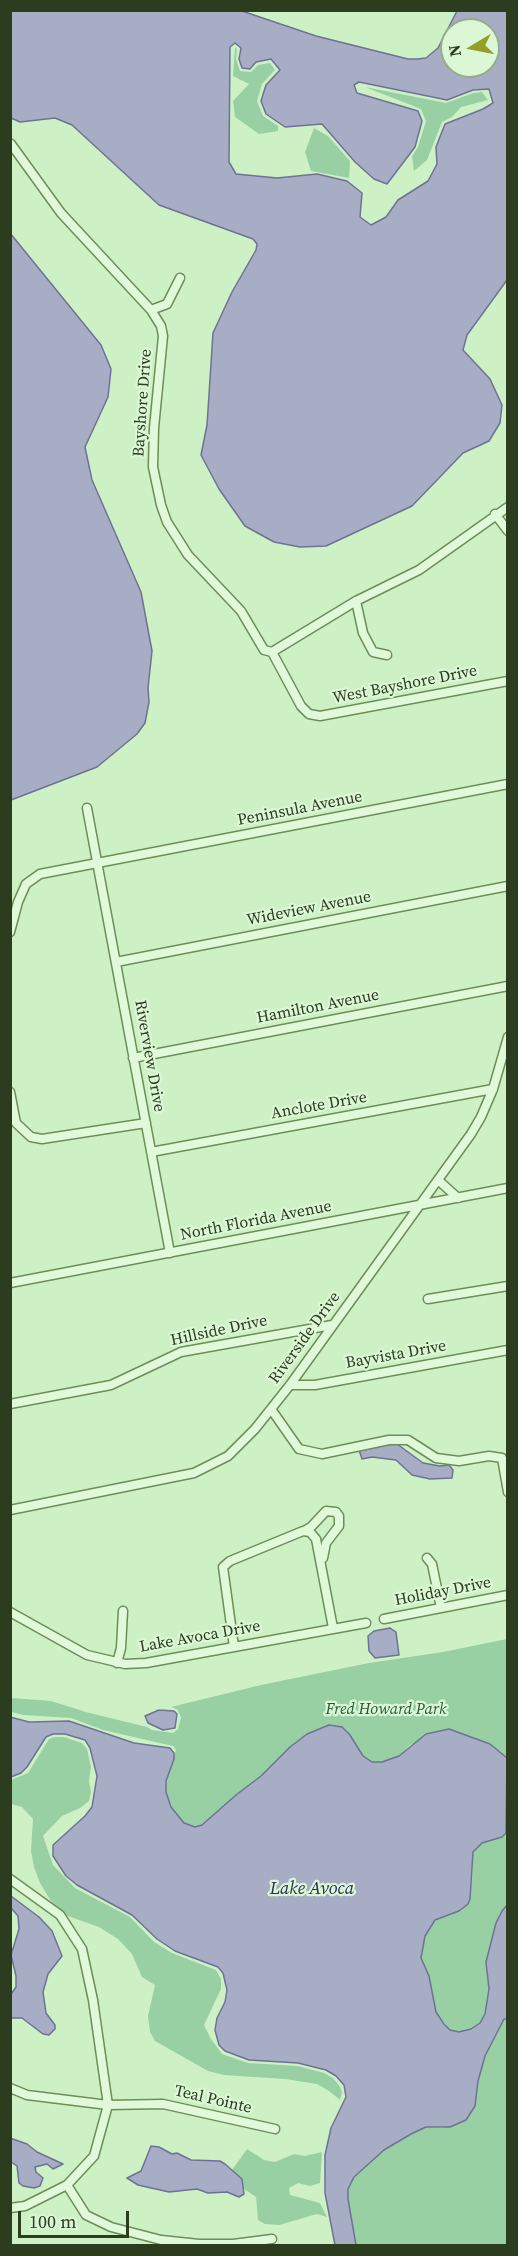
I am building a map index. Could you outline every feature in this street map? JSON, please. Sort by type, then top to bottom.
[{"type":"street","name":"Bayshore Drive","points":[[11,144],[61,213],[152,310],[161,326],[163,336],[154,428],[153,467],[161,505],[167,522],[188,555],[241,611],[264,650],[272,652]]},
{"type":"street","points":[[152,310],[167,304],[180,278]]},
{"type":"street","points":[[272,652],[356,601],[419,570],[507,507]]},
{"type":"street","points":[[495,514],[507,531]]},
{"type":"street","points":[[356,601],[363,633],[373,652],[387,655]]},
{"type":"street","name":"West Bayshore Drive","points":[[272,652],[301,706],[309,714],[320,716],[507,681]]},
{"type":"street","name":"Peninsula Avenue","points":[[10,932],[18,902],[26,884],[40,874],[507,784]]},
{"type":"street","name":"Riverview Drive","points":[[87,808],[170,1253]]},
{"type":"street","name":"Wideview Avenue","points":[[116,962],[507,886]]},
{"type":"street","name":"Hamilton Avenue","points":[[133,1058],[507,986]]},
{"type":"street","name":"Riverside Drive","points":[[10,1510],[194,1473],[228,1456],[255,1429],[291,1384],[471,1134],[493,1089],[507,1037]]},
{"type":"street","name":"Anclote Drive","points":[[151,1152],[493,1089]]},
{"type":"street","points":[[10,1092],[16,1123],[30,1137],[42,1139],[146,1123]]},
{"type":"street","points":[[438,1180],[458,1198]]},
{"type":"street","name":"North Florida Avenue","points":[[10,1283],[507,1188]]},
{"type":"street","points":[[428,1299],[507,1286]]},
{"type":"street","name":"Hillside Drive","points":[[10,1404],[111,1384],[180,1352],[332,1325]]},
{"type":"street","name":"Bayvista Drive","points":[[291,1384],[315,1385],[507,1350]]},
{"type":"street","points":[[271,1409],[299,1449],[311,1452],[322,1454],[389,1440],[408,1440],[436,1458],[459,1461],[489,1456],[502,1458],[507,1492]]},
{"type":"street","points":[[234,1647],[223,1567],[230,1561],[311,1527],[326,1511],[333,1511],[339,1516],[339,1526],[324,1548],[322,1569]]},
{"type":"street","points":[[303,1531],[310,1532],[316,1539],[333,1628],[366,1623]]},
{"type":"street","points":[[427,1558],[432,1564],[441,1608]]},
{"type":"street","name":"Holiday Drive","points":[[384,1619],[507,1594]]},
{"type":"street","points":[[117,1663],[121,1648],[123,1611]]},
{"type":"street","name":"Lake Avoca Drive","points":[[10,1612],[87,1655],[117,1663],[146,1663],[333,1628]]},
{"type":"street","points":[[10,1879],[60,1915],[82,1948],[93,2000],[108,2105],[94,2156],[67,2185],[25,2206],[10,2208]]},
{"type":"street","name":"Teal Pointe","points":[[10,2088],[27,2095],[108,2105],[163,2104],[274,2129]]},
{"type":"street","points":[[67,2185],[86,2215],[111,2227],[151,2238],[200,2244],[233,2244],[272,2239]]},
{"type":"green space","points":[[235,47],[240,71],[251,72],[258,65],[270,63],[275,70],[262,84],[257,101],[263,116],[278,126],[278,131],[259,134],[235,117],[233,101],[249,84],[233,76]]},
{"type":"green space","points":[[365,87],[446,103],[482,92],[488,100],[461,107],[452,117],[442,122],[427,160],[414,171],[412,156],[418,147],[426,121],[421,109]]},
{"type":"green space","points":[[314,128],[328,136],[350,161],[349,178],[311,171],[305,152]]},
{"type":"green space","name":"Fred Howard Park","points":[[507,1639],[507,1758],[490,1744],[449,1729],[410,1745],[399,1756],[382,1762],[372,1762],[307,1734],[202,1825],[195,1827],[184,1823],[171,1807],[166,1792],[166,1781],[176,1750],[173,1746],[103,1730],[71,1718],[11,1712],[11,1698],[51,1701],[152,1730],[173,1733],[178,1729],[181,1717],[177,1709],[171,1707],[261,1685],[369,1663],[443,1652]]},
{"type":"green space","points":[[64,1737],[82,1743],[87,1749],[91,1767],[89,1781],[91,1792],[89,1801],[62,1816],[43,1836],[53,1865],[75,1888],[130,1917],[154,1942],[172,1953],[216,1970],[221,1979],[221,1989],[204,2025],[222,2054],[248,2063],[298,2066],[324,2073],[333,2078],[340,2087],[342,2092],[340,2100],[317,2084],[285,2079],[224,2075],[208,2071],[155,2041],[150,2032],[148,2016],[155,1985],[142,1977],[132,1954],[118,1939],[99,1927],[65,1915],[51,1901],[34,1867],[31,1851],[33,1819],[22,1807],[11,1804],[11,1780],[28,1773],[49,1739]]},
{"type":"green space","points":[[507,1823],[507,1905],[496,1923],[486,1962],[489,1989],[485,2014],[480,2023],[471,2029],[459,2032],[450,2030],[436,2012],[429,1976],[421,1958],[425,1936],[435,1920],[459,1911],[472,1883],[473,1852],[482,1843],[502,1837]]},
{"type":"green space","points":[[504,2019],[507,2019],[507,2245],[356,2245],[348,2199],[348,2189],[354,2177],[384,2150],[411,2134],[426,2127],[442,2128],[475,2106],[478,2081],[485,2056]]},
{"type":"green space","points":[[247,2149],[264,2160],[275,2162],[294,2154],[305,2156],[322,2152],[320,2183],[310,2186],[298,2183],[289,2188],[290,2195],[320,2203],[327,2217],[317,2214],[279,2225],[265,2224],[258,2220],[256,2197],[244,2189],[242,2179],[232,2170]]},
{"type":"water","points":[[10,11],[242,11],[316,36],[408,59],[426,58],[440,44],[440,78],[500,78],[500,18],[453,18],[457,11],[507,11],[507,280],[467,335],[463,350],[490,379],[502,405],[500,423],[489,441],[463,453],[412,506],[326,546],[300,547],[274,542],[245,526],[219,489],[201,455],[207,425],[213,333],[257,244],[253,239],[159,205],[72,125],[55,118],[20,122],[11,118]],"holes":[[[235,43],[241,48],[239,59],[242,68],[250,69],[256,62],[271,59],[280,70],[266,85],[261,101],[266,114],[285,127],[322,124],[355,162],[374,179],[387,184],[415,147],[422,121],[418,111],[357,93],[354,85],[359,82],[447,100],[473,90],[489,89],[493,103],[445,124],[436,147],[437,164],[428,181],[398,200],[386,217],[371,225],[360,217],[362,193],[347,181],[317,174],[277,178],[236,174],[229,162],[230,47]]]},
{"type":"water","points":[[10,233],[101,345],[111,369],[108,397],[85,447],[92,480],[141,592],[152,651],[148,688],[149,702],[145,723],[137,734],[97,767],[11,800]]},
{"type":"water","points":[[397,1444],[423,1463],[449,1465],[453,1470],[452,1478],[430,1479],[412,1475],[396,1460],[372,1457],[362,1459],[359,1450]]},
{"type":"water","points":[[390,1628],[396,1632],[399,1655],[375,1658],[369,1651],[368,1636],[374,1631]]},
{"type":"water","points":[[159,1710],[174,1711],[177,1714],[175,1728],[163,1730],[148,1723],[145,1716]]},
{"type":"water","name":"Lake Avoca","points":[[10,1717],[29,1722],[69,1721],[134,1743],[170,1748],[174,1753],[174,1759],[166,1781],[166,1792],[171,1807],[184,1823],[195,1827],[202,1825],[307,1734],[329,1725],[342,1727],[363,1756],[372,1762],[382,1762],[399,1756],[426,1734],[449,1729],[490,1744],[507,1758],[506,1833],[502,1837],[482,1843],[473,1852],[468,1904],[459,1911],[435,1920],[425,1936],[421,1958],[429,1976],[436,2012],[444,2024],[450,2030],[459,2032],[471,2029],[480,2023],[485,2014],[489,1989],[486,1962],[496,1923],[507,1905],[507,2019],[504,2019],[485,2056],[478,2081],[475,2106],[466,2120],[450,2127],[426,2127],[411,2134],[384,2150],[354,2177],[348,2189],[348,2199],[356,2245],[335,2245],[325,2193],[325,2155],[331,2128],[346,2097],[344,2085],[326,2070],[298,2063],[249,2060],[225,2051],[219,2045],[215,2030],[227,1990],[223,1973],[218,1967],[175,1951],[157,1939],[132,1915],[77,1885],[66,1876],[53,1856],[53,1845],[92,1807],[97,1776],[90,1748],[85,1740],[65,1734],[53,1734],[46,1737],[27,1767],[21,1773],[11,1777]]},
{"type":"water","points":[[11,1896],[39,1917],[52,1931],[62,1956],[48,1974],[43,1992],[46,2013],[55,2025],[55,2029],[49,2035],[43,2034],[22,2018],[11,2018],[11,1994],[16,1987],[16,1976],[11,1955],[19,1929],[18,1916],[11,1908]]},
{"type":"water","points":[[10,2138],[27,2144],[37,2152],[63,2164],[53,2169],[47,2164],[35,2167],[36,2172],[43,2178],[40,2186],[34,2188],[23,2186],[19,2183],[17,2166],[11,2162]]},
{"type":"water","points":[[151,2146],[159,2147],[172,2154],[177,2153],[191,2160],[220,2161],[242,2179],[244,2194],[239,2197],[227,2192],[208,2193],[197,2189],[169,2192],[138,2185],[127,2178],[141,2171]]}]
